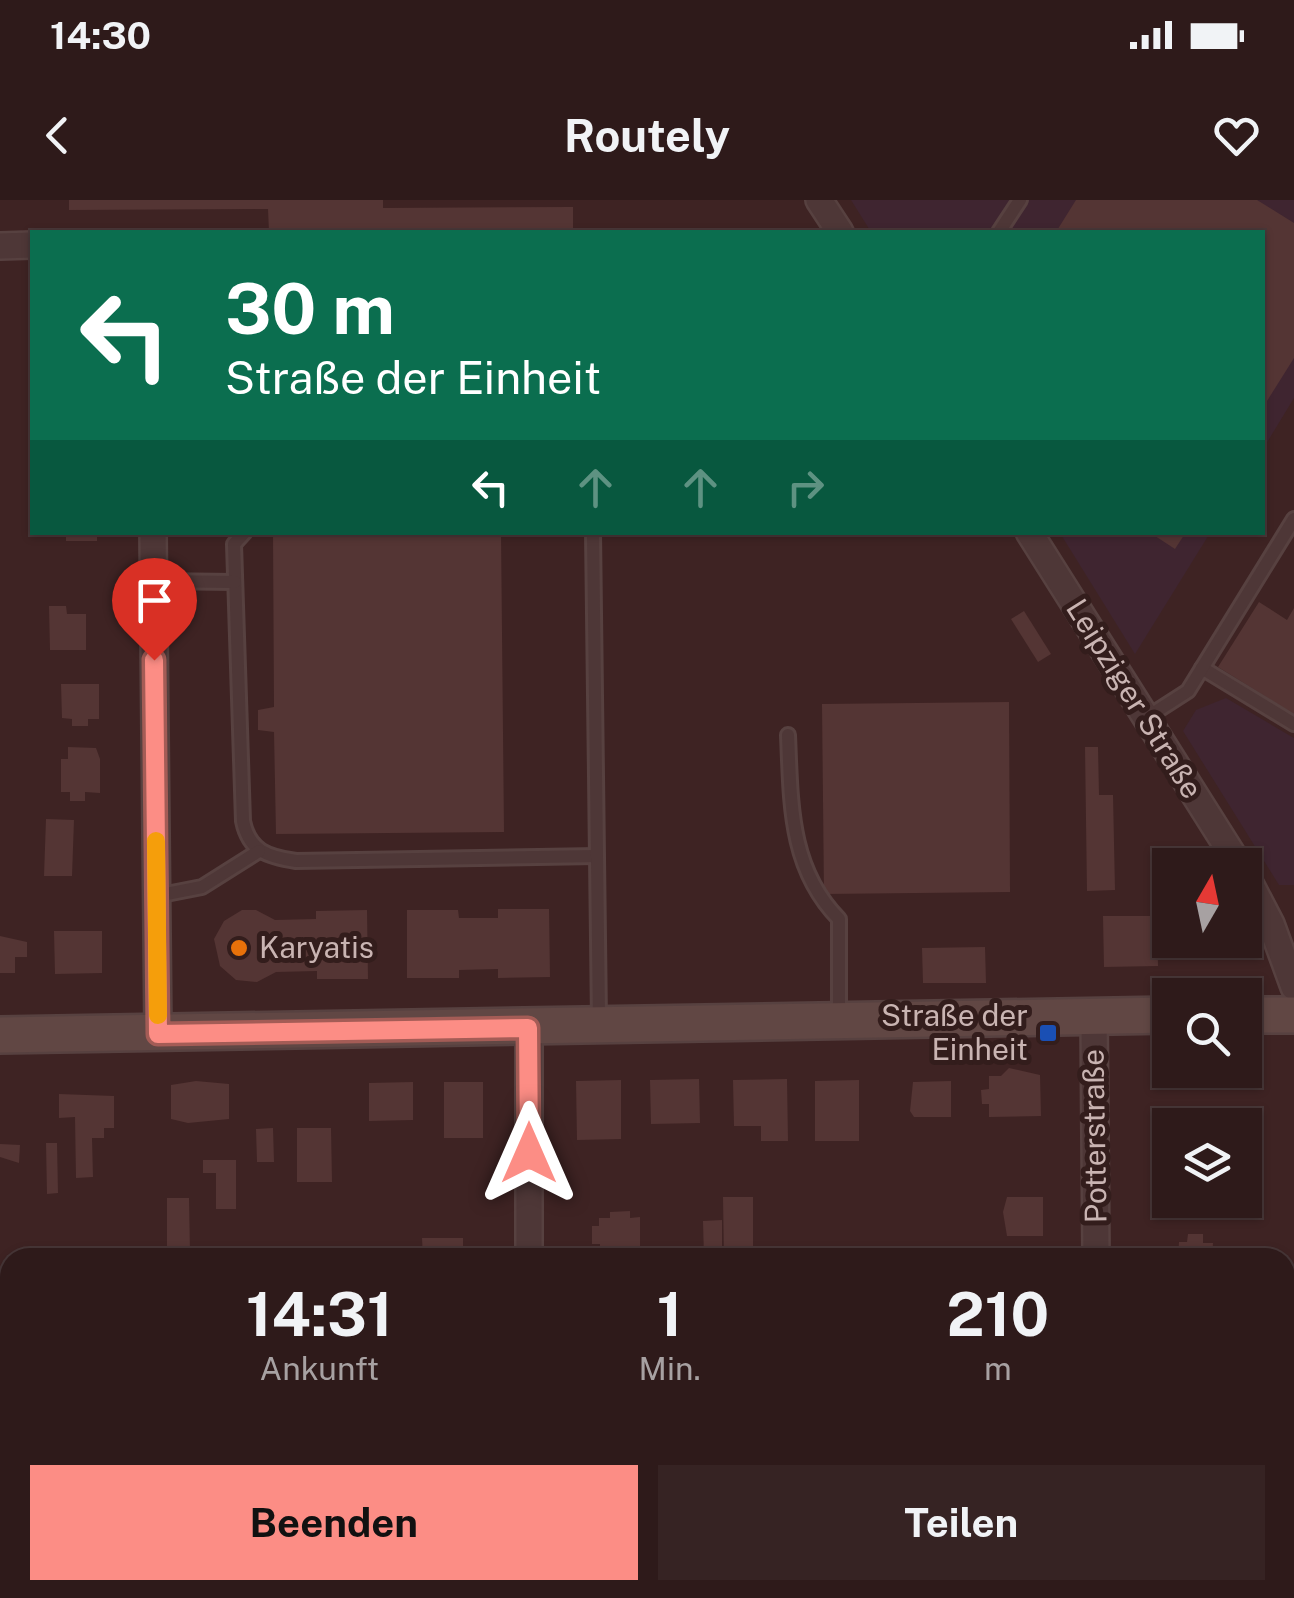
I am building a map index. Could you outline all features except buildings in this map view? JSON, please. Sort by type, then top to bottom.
[{"type":"street","points":[[819,200],[839,230]]},
{"type":"street","points":[[0,246],[30,245]]},
{"type":"street","points":[[152,535],[158,1034]]},
{"type":"street","name":"Leipziger Straße","points":[[1031,535],[1228,848]]},
{"type":"street","points":[[1262,907],[1294,986]]},
{"type":"street","points":[[0,1034],[1152,1015]]},
{"type":"street","points":[[1262,1015],[1294,1015]]},
{"type":"street","name":"Potterstraße","points":[[1094,1016],[1096,1248]]},
{"type":"street","points":[[528,1028],[530,1248]]},
{"type":"lane","points":[[1000,230],[1020,200]]},
{"type":"lane","points":[[1146,718],[1188,690],[1294,520]]},
{"type":"lane","points":[[243,535],[234,544],[243,821],[246,838],[259,851],[296,861],[597,856]]},
{"type":"lane","points":[[593,535],[599,1026]]},
{"type":"lane","points":[[153,582],[235,582]]},
{"type":"lane","points":[[1202,668],[1294,724]]},
{"type":"lane","points":[[788,735],[796,844],[820,898],[840,919],[839,1021]]},
{"type":"lane","points":[[156,896],[202,887],[259,851]]},
{"type":"shaded area","points":[[851,200],[1294,200],[1294,398],[1265,446],[1265,230],[870,230]]},
{"type":"shaded area","points":[[1061,535],[1209,535],[1135,654]]},
{"type":"shaded area","points":[[1226,698],[1294,738],[1294,885],[1279,885],[1262,858],[1262,848],[1256,848],[1183,731],[1196,710]]},
{"type":"slow traffic","points":[[156,841],[158,1015]]},
{"type":"place","name":"Karyatis","points":[[239,948]]},
{"type":"place","name":"Straße der Einheit","points":[[1048,1033]]},
{"type":"route","points":[[154,660],[158,1034],[528,1028],[529,1153]]}]
